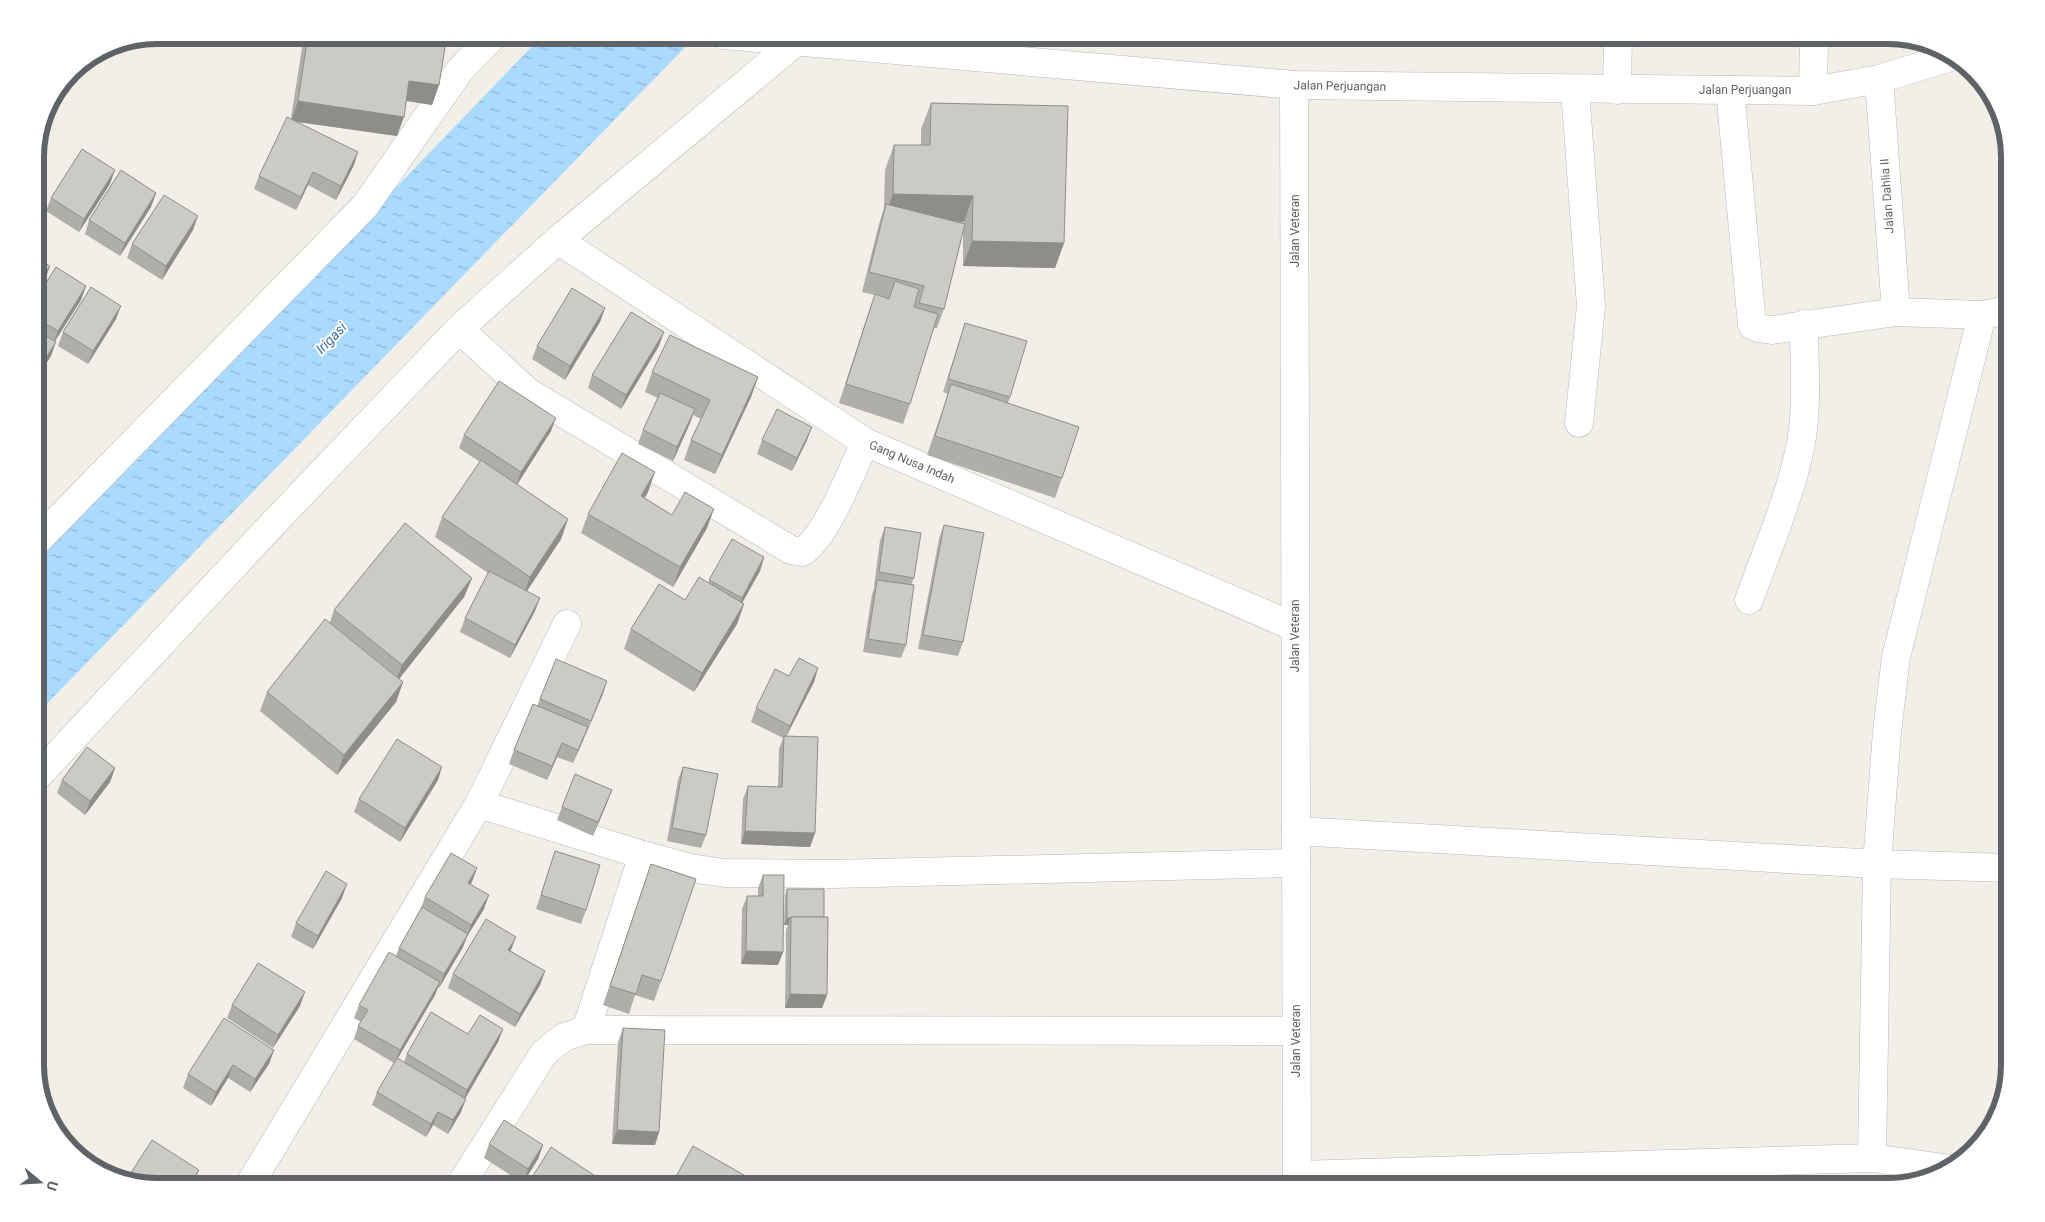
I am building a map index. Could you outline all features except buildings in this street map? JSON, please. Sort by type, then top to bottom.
[{"type":"street","points":[[44,534],[365,206],[460,70],[485,44]]},
{"type":"street","points":[[44,769],[458,329],[558,240],[790,44]]},
{"type":"street","name":"Jalan Perjuangan","points":[[839,44],[1294,85],[1617,90],[1813,91],[1879,79],[1945,59]]},
{"type":"street","points":[[1617,90],[1618,44]]},
{"type":"street","points":[[1813,91],[1814,44]]},
{"type":"street","name":"Jalan Dahlia II","points":[[1879,79],[1896,312]]},
{"type":"street","name":"Jalan Veteran","points":[[1294,85],[1297,1178]]},
{"type":"street","points":[[1575,89],[1591,306],[1579,423]]},
{"type":"street","points":[[1730,90],[1752,325],[1772,330],[1896,312],[1982,315],[2001,312]]},
{"type":"street","name":"Gang Nusa Indah","points":[[558,240],[865,442],[1295,627]]},
{"type":"street","points":[[1872,1158],[1877,864],[1887,732],[1896,657],[1982,315]]},
{"type":"street","points":[[1750,600],[1794,470],[1801,443],[1804,416],[1804,324]]},
{"type":"street","points":[[458,329],[528,392],[791,550],[802,552],[809,548],[823,529],[865,442]]},
{"type":"street","points":[[253,1178],[478,804],[567,624]]},
{"type":"street","points":[[478,804],[643,855],[690,868],[725,873],[832,874],[1296,863]]},
{"type":"street","points":[[1296,831],[1877,864],[2001,868]]},
{"type":"street","points":[[586,1030],[632,895],[643,855]]},
{"type":"street","points":[[465,1178],[544,1053],[564,1036],[586,1030],[1296,1031]]},
{"type":"street","points":[[1372,1178],[1872,1158],[1916,1172]]},
{"type":"water","name":"Irigasi","points":[[534,44],[688,44],[44,707],[44,553]]}]
